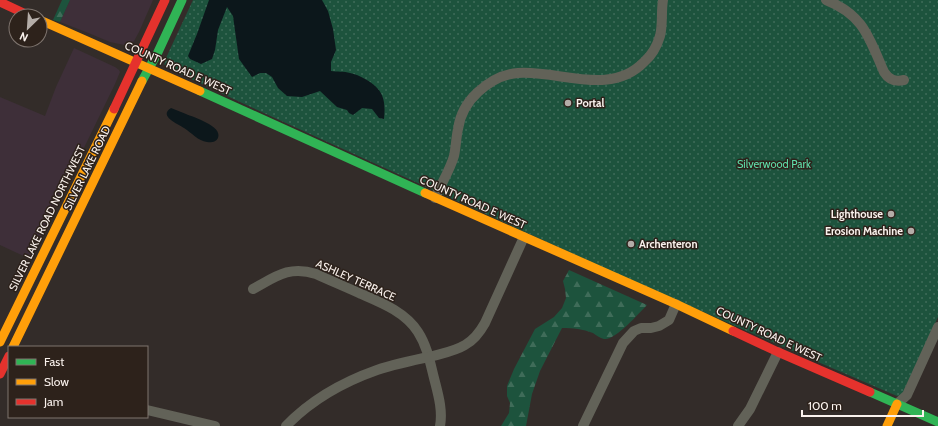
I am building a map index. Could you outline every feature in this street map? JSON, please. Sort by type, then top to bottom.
[{"type":"street","name":"SILVER LAKE ROAD NORTHWEST","points":[[0,342],[165,0]]},
{"type":"street","name":"SILVER LAKE ROAD","points":[[13,346],[182,0]]},
{"type":"street","points":[[435,198],[454,156],[460,119],[467,105],[477,93],[499,78],[518,73],[605,80],[619,78],[628,74],[641,66],[647,60],[657,44],[661,31],[663,0]]},
{"type":"street","points":[[826,0],[852,14],[861,24],[887,76],[895,81],[904,80]]},
{"type":"street","points":[[0,2],[13,8]]},
{"type":"street","name":"COUNTY ROAD E WEST","points":[[48,24],[435,198],[676,304],[778,352],[938,422]]},
{"type":"street","points":[[286,426],[322,396],[356,378],[378,370],[458,349],[471,341],[481,330],[524,237]]},
{"type":"street","name":"ASHLEY TERRACE","points":[[252,289],[290,271],[308,271],[386,305],[403,315],[418,332],[425,345],[440,401],[440,426]]},
{"type":"street","points":[[583,426],[625,340],[634,331],[641,328],[659,326],[669,320],[676,304]]},
{"type":"street","points":[[887,426],[897,404],[907,395],[938,328]]},
{"type":"street","points":[[738,426],[750,409],[778,352]]},
{"type":"street","points":[[0,374],[8,358]]},
{"type":"street","points":[[148,410],[215,426]]},
{"type":"shaded area","points":[[70,0],[153,0],[139,32],[131,44],[132,46],[129,46],[110,42],[60,22]]},
{"type":"shaded area","points":[[209,0],[322,0],[328,11],[333,29],[336,50],[331,62],[331,71],[345,72],[356,75],[365,79],[376,87],[384,100],[384,119],[379,118],[372,109],[362,108],[353,115],[347,110],[337,107],[320,91],[302,97],[287,96],[278,88],[272,77],[266,73],[260,73],[252,77],[239,59],[233,16],[227,7],[218,30],[212,59],[201,64],[190,59],[188,56]]},
{"type":"shaded area","points":[[74,48],[115,67],[120,72],[30,259],[0,245],[0,97],[45,116],[56,87]]},
{"type":"shaded area","points":[[171,108],[212,126],[218,134],[218,138],[214,142],[209,142],[198,138],[170,120],[167,114]]},
{"type":"green space","points":[[62,0],[70,0],[60,22],[53,20]]},
{"type":"green space","name":"Silverwood Park","points":[[193,0],[938,0],[938,317],[903,393],[900,396],[897,396],[626,278],[168,68],[164,64],[166,58]]},
{"type":"green space","points":[[569,270],[647,305],[627,326],[609,338],[603,339],[593,333],[582,330],[562,328],[540,371],[532,394],[526,426],[501,426],[509,413],[510,403],[507,396],[507,386],[514,369],[535,329],[554,317],[562,308],[566,298],[563,281]]},
{"type":"traffic: fast","points":[[142,81],[158,52],[182,0]]},
{"type":"traffic: fast","points":[[200,91],[425,193]]},
{"type":"traffic: fast","points":[[870,392],[938,422]]},
{"type":"traffic: slow","points":[[48,24],[200,91]]},
{"type":"traffic: slow","points":[[13,346],[142,81]]},
{"type":"traffic: slow","points":[[0,342],[114,109]]},
{"type":"traffic: slow","points":[[425,193],[676,304],[733,331]]},
{"type":"traffic: slow","points":[[887,426],[897,404]]},
{"type":"traffic: jam","points":[[114,109],[165,0]]},
{"type":"traffic: jam","points":[[0,2],[13,8]]},
{"type":"traffic: jam","points":[[733,331],[870,392]]},
{"type":"traffic: jam","points":[[0,374],[8,358]]},
{"type":"place","name":"Portal","points":[[568,103]]},
{"type":"place","name":"Lighthouse","points":[[891,214]]},
{"type":"place","name":"Erosion Machine","points":[[911,231]]},
{"type":"place","name":"Archenteron","points":[[631,244]]}]
